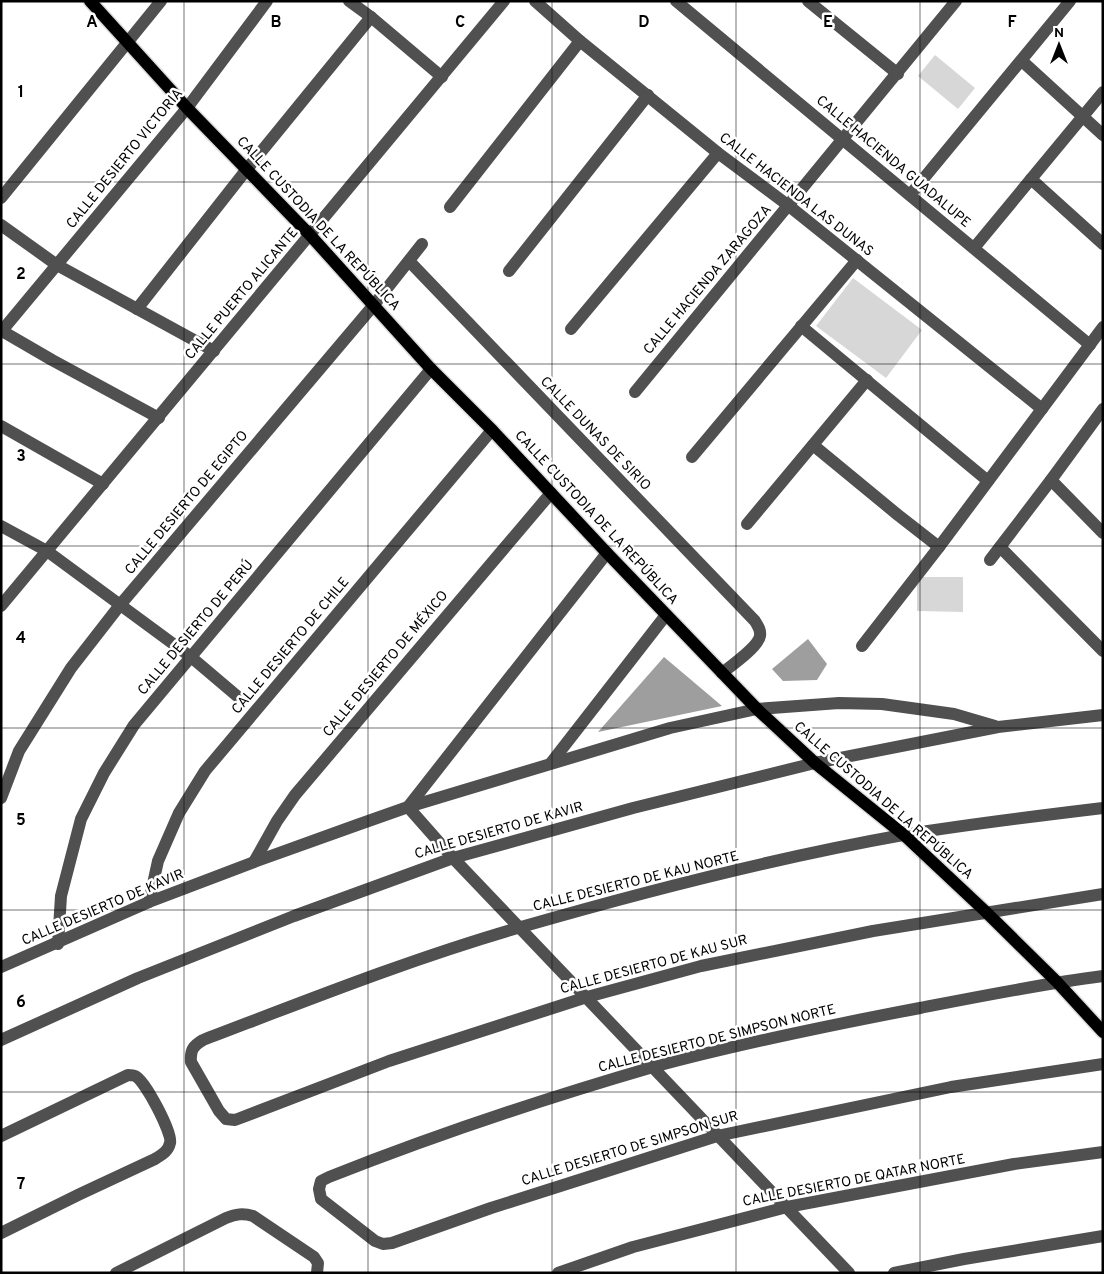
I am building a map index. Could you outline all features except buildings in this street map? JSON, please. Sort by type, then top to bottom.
[{"type":"main road","name":"CALLE CUSTODIA DE LA REPÚBLICA","points":[[90,1],[187,108],[310,234],[431,369],[492,430],[722,674],[816,763],[904,835],[986,912],[1057,982],[1103,1032]]},
{"type":"street","points":[[1,198],[161,1]]},
{"type":"street","name":"CALLE DESIERTO VICTORIA","points":[[2,331],[187,108],[267,1]]},
{"type":"street","points":[[349,1],[442,76]]},
{"type":"street","name":"CALLE HACIENDA LAS DUNAS","points":[[535,1],[580,41],[718,153],[789,206],[1042,409]]},
{"type":"street","name":"CALLE HACIENDA GUADALUPE","points":[[676,1],[1090,345]]},
{"type":"street","points":[[808,1],[898,74]]},
{"type":"street","points":[[910,195],[1070,1]]},
{"type":"street","name":"CALLE HACIENDA ZARAGOZA","points":[[635,392],[898,74],[952,3]]},
{"type":"street","name":"CALLE PUERTO ALICANTE","points":[[1,606],[442,76],[497,4]]},
{"type":"street","points":[[137,309],[247,169],[371,17]]},
{"type":"street","points":[[450,207],[580,41]]},
{"type":"street","points":[[1022,61],[1103,134]]},
{"type":"street","points":[[974,248],[1103,92]]},
{"type":"street","points":[[508,270],[648,95]]},
{"type":"street","points":[[571,329],[718,153]]},
{"type":"street","points":[[1031,179],[1103,244]]},
{"type":"street","points":[[1,225],[57,265],[214,351]]},
{"type":"street","name":"CALLE DESIERTO DE EGIPTO","points":[[1,798],[19,751],[71,668],[120,605],[373,306],[422,244]]},
{"type":"street","points":[[692,457],[857,260]]},
{"type":"street","name":"CALLE DUNAS DE SIRIO","points":[[409,261],[759,628],[760,636],[757,644],[722,674]]},
{"type":"street","points":[[802,326],[988,481]]},
{"type":"street","points":[[862,646],[1103,327]]},
{"type":"street","points":[[2,331],[159,418]]},
{"type":"street","name":"CALLE DESIERTO DE PERÚ","points":[[58,944],[61,896],[81,819],[104,773],[134,725],[431,369]]},
{"type":"street","points":[[747,524],[867,380]]},
{"type":"street","points":[[990,560],[1103,409]]},
{"type":"street","points":[[1,426],[103,484]]},
{"type":"street","name":"CALLE DESIERTO DE CHILE","points":[[149,902],[158,861],[179,813],[205,771],[492,430]]},
{"type":"street","points":[[813,445],[898,516],[939,546]]},
{"type":"street","points":[[1051,480],[1103,533]]},
{"type":"street","name":"CALLE DESIERTO DE MÉXICO","points":[[254,862],[277,821],[295,795],[551,493]]},
{"type":"street","points":[[1,526],[47,551],[191,657],[237,696]]},
{"type":"street","points":[[1000,547],[1103,651]]},
{"type":"street","points":[[606,553],[408,806],[453,858],[519,928],[849,1273]]},
{"type":"street","points":[[551,763],[666,615]]},
{"type":"street","name":"CALLE DESIERTO DE KAVIR","points":[[1,967],[58,944],[149,902],[408,806],[670,728],[757,709],[819,704],[882,704],[954,714],[998,727]]},
{"type":"street","name":"CALLE DESIERTO DE KAVIR","points":[[1,1040],[138,978],[202,952],[453,858],[634,808],[816,763],[998,727],[1103,714]]},
{"type":"street","name":"CALLE DESIERTO DE KAU NORTE","points":[[226,1119],[219,1111],[191,1062],[190,1054],[194,1046],[203,1040],[362,979],[519,928],[808,854],[904,835],[1103,808]]},
{"type":"street","name":"CALLE DESIERTO DE KAU SUR","points":[[226,1119],[243,1118],[389,1061],[587,997],[701,966],[873,931],[1103,894]]},
{"type":"street","name":"CALLE DESIERTO DE SIMPSON NORTE","points":[[321,1182],[411,1144],[654,1067],[848,1021],[1057,982],[1103,976]]},
{"type":"street","name":"CALLE DESIERTO DE SIMPSON SUR","points":[[321,1182],[319,1190],[321,1199],[375,1240],[383,1244],[392,1243],[552,1188],[718,1136],[950,1087],[1103,1064]]},
{"type":"street","points":[[1,1136],[128,1075],[136,1076],[143,1083],[169,1131],[171,1143],[166,1152],[155,1159],[1,1233]]},
{"type":"street","name":"CALLE DESIERTO DE QATAR NORTE","points":[[558,1273],[633,1247],[787,1207],[1014,1164],[1103,1152]]},
{"type":"street","points":[[116,1273],[226,1218],[244,1213],[253,1216],[314,1257],[317,1268]]},
{"type":"street","points":[[894,1273],[983,1255],[1103,1236]]},
{"type":"shaded area","points":[[935,55],[975,88],[958,109],[918,76]]},
{"type":"shaded area","points":[[853,278],[922,330],[886,378],[816,326]]},
{"type":"shaded area","points":[[917,577],[963,577],[963,612],[917,611]]},
{"type":"shaded area","points":[[808,639],[827,664],[817,680],[783,681],[772,669]]},
{"type":"shaded area","points":[[664,657],[722,706],[598,732]]}]
